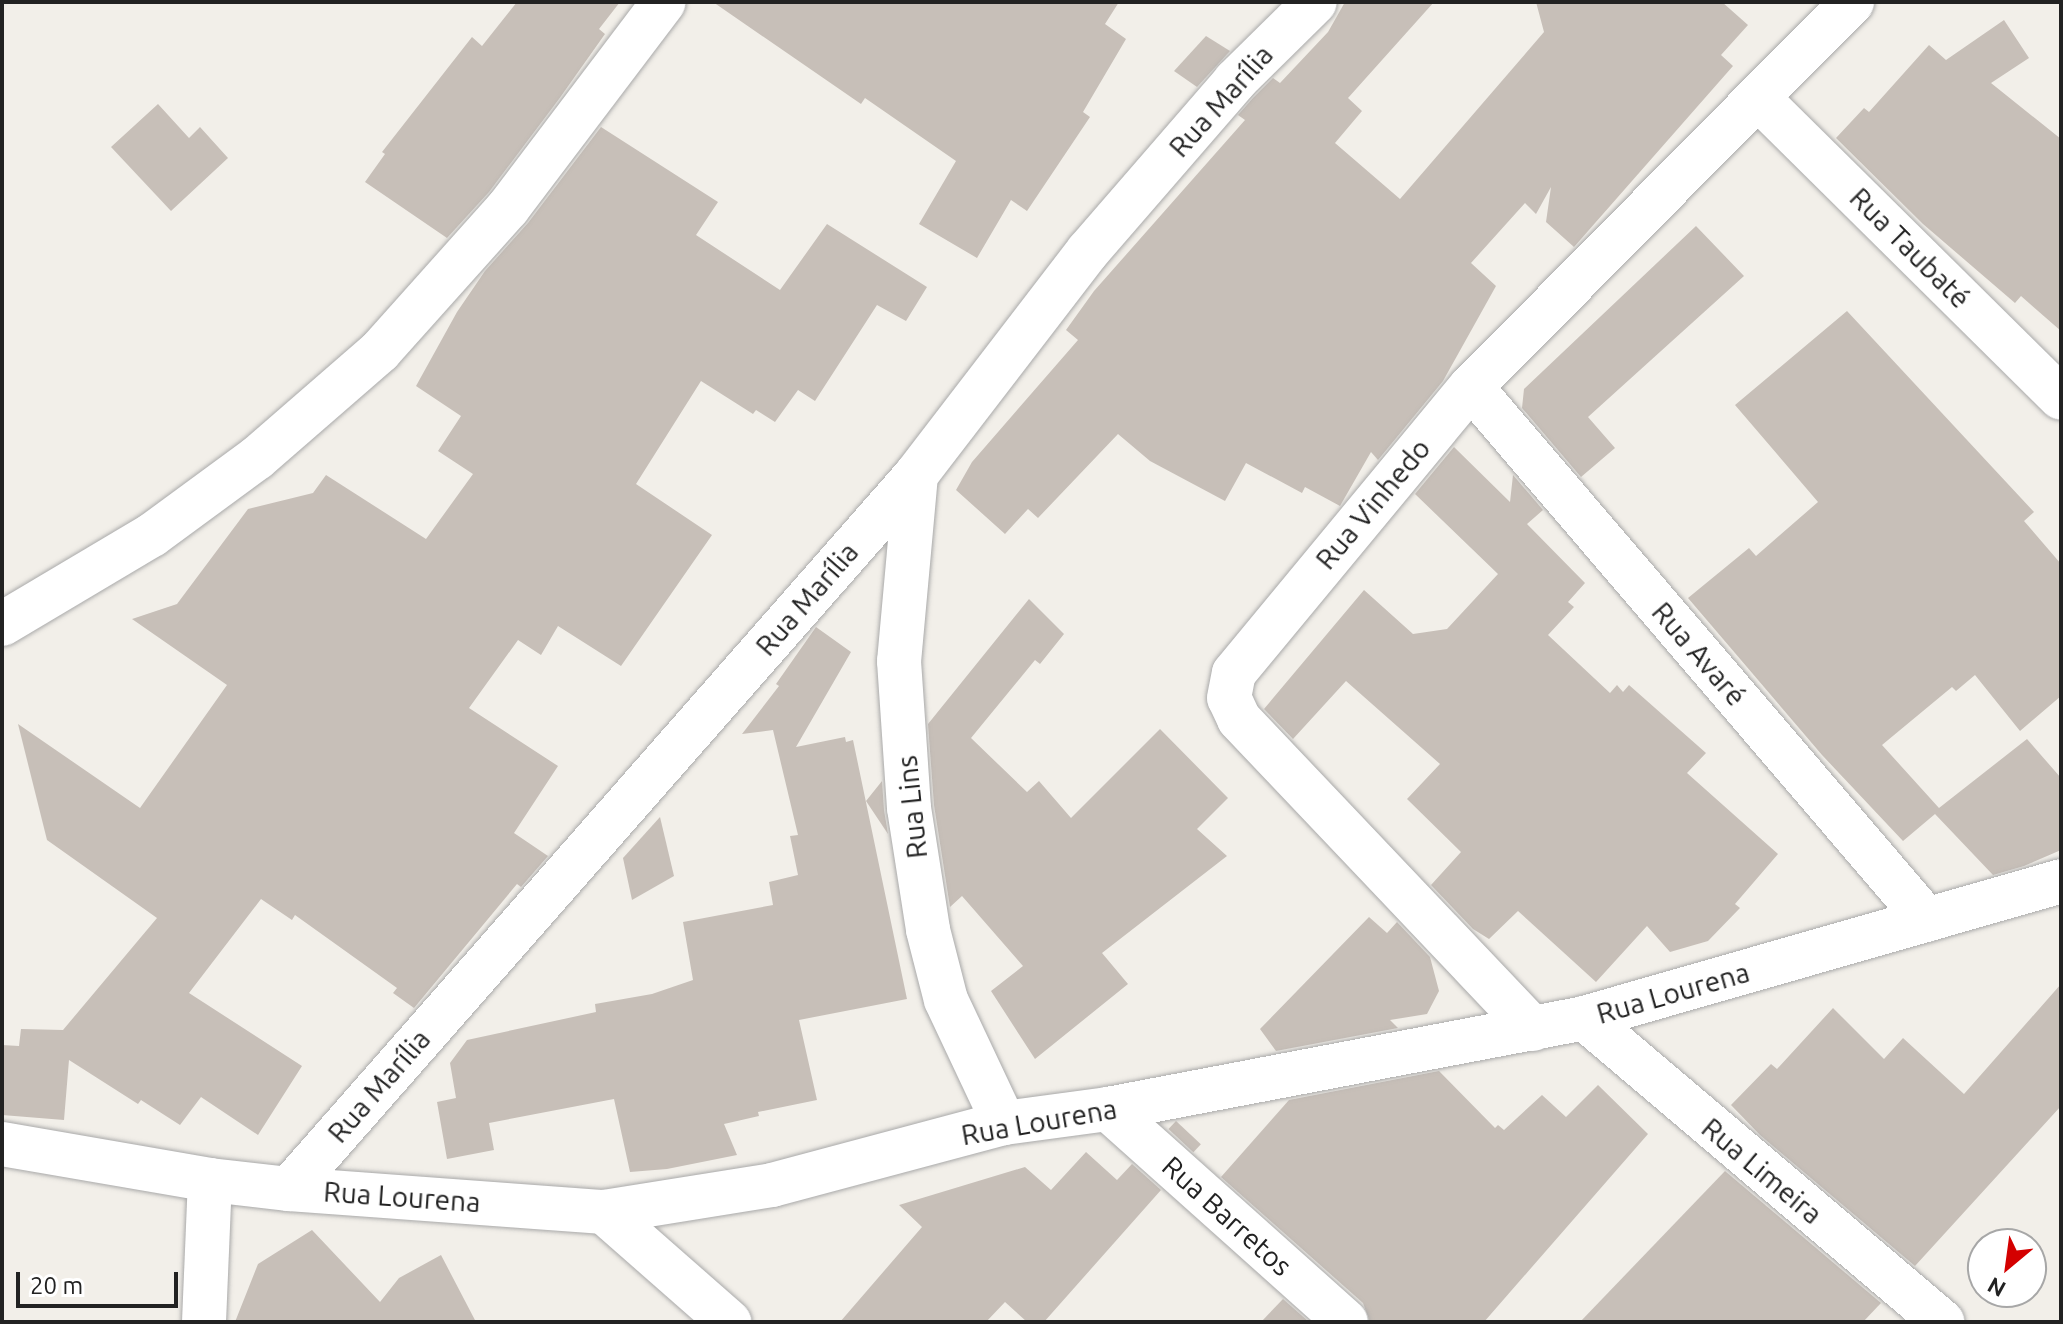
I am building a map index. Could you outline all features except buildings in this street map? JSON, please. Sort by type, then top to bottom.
[{"type":"street","points":[[2,624],[152,535],[257,458],[380,351],[508,208],[664,2]]},
{"type":"street","name":"Rua Marília","points":[[289,1189],[916,475],[1088,251],[1235,81],[1315,2]]},
{"type":"street","name":"Rua Vinhedo","points":[[1533,1029],[1239,719],[1229,698],[1234,673],[1471,387],[1852,2]]},
{"type":"street","name":"Rua Taubaté","points":[[1758,98],[2061,398]]},
{"type":"street","name":"Rua Avaré","points":[[1471,387],[1927,920]]},
{"type":"street","name":"Rua Lins","points":[[916,475],[899,661],[909,808],[928,930],[946,1000],[1004,1123]]},
{"type":"street","name":"Rua Lourena","points":[[2,1144],[210,1180],[289,1189],[604,1212],[772,1185],[1004,1123],[1108,1109],[1584,1018],[2061,881]]},
{"type":"street","name":"Rua Limeira","points":[[1584,1018],[1942,1322]]},
{"type":"street","name":"Rua Barretos","points":[[1108,1109],[1346,1322]]},
{"type":"street","points":[[204,1322],[210,1180]]},
{"type":"street","points":[[604,1212],[729,1322]]}]
